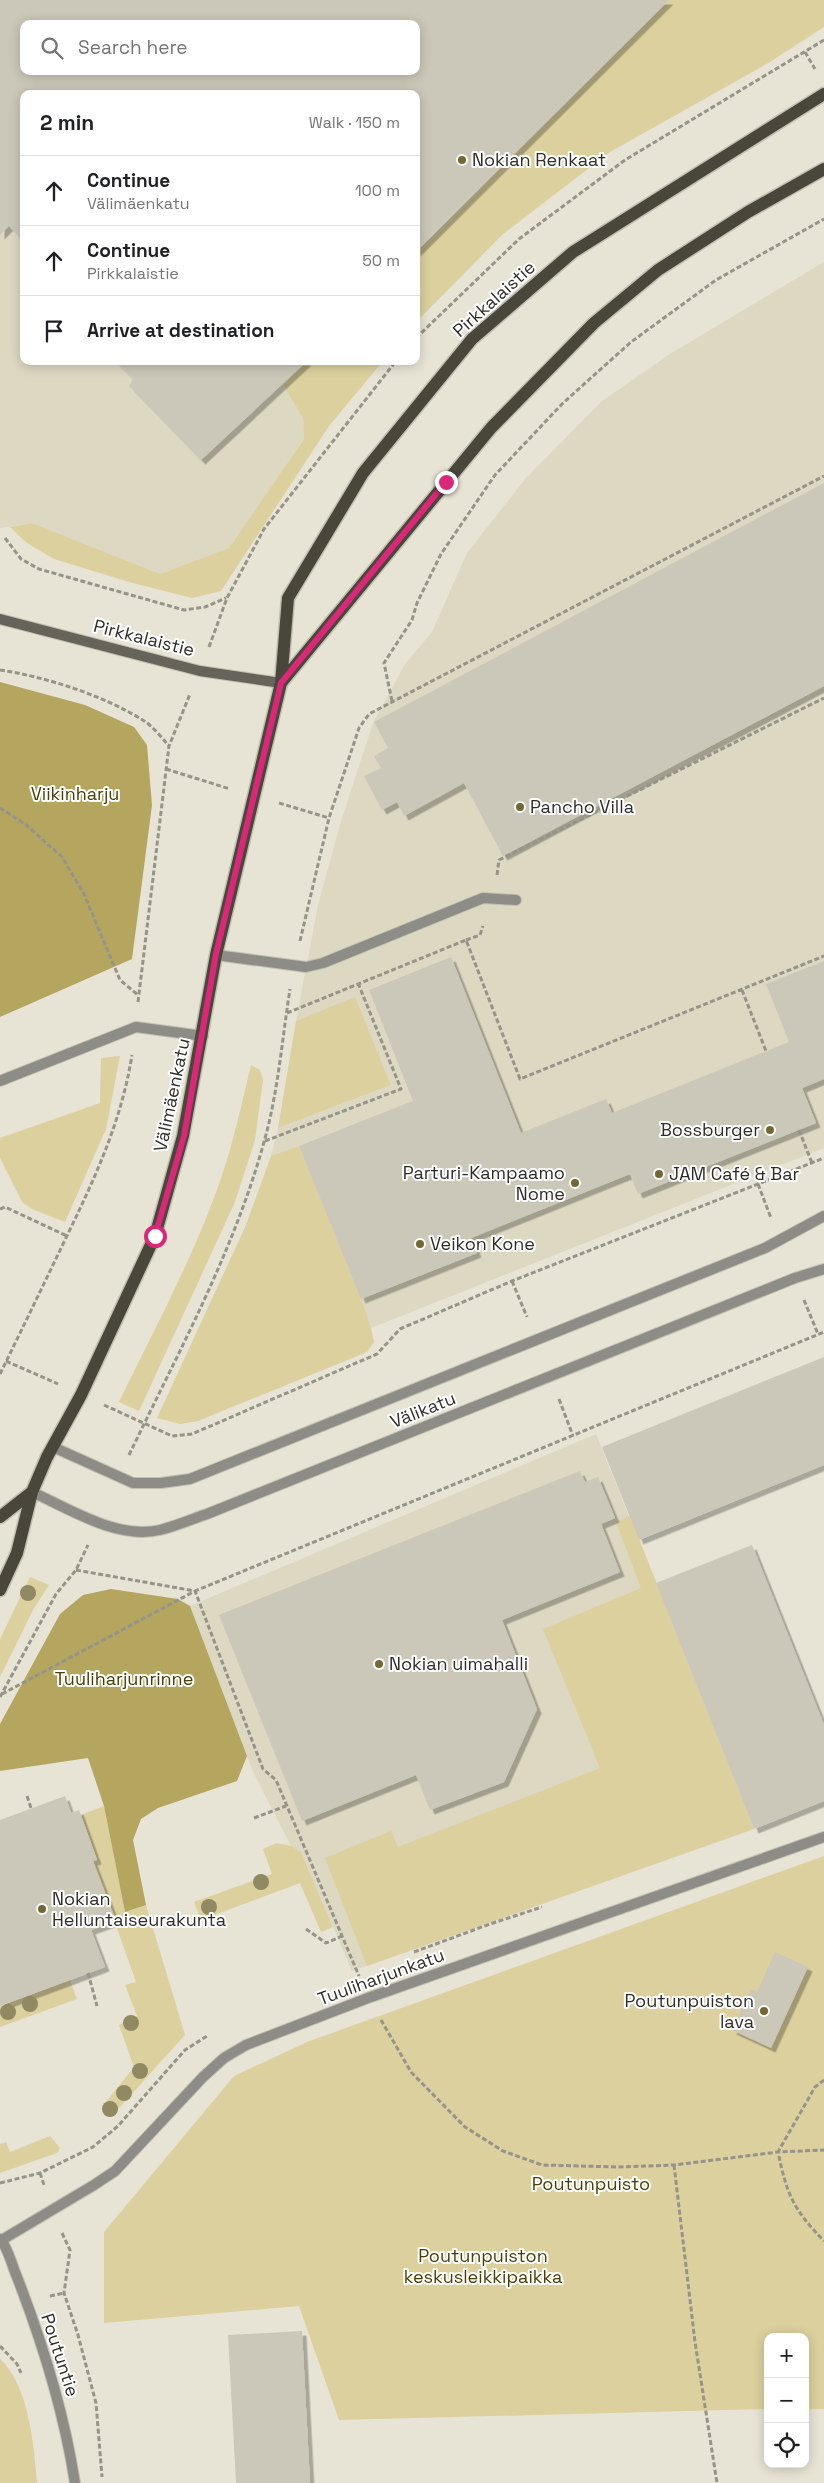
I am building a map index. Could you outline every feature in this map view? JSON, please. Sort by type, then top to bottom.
[{"type":"main road","name":"Pirkkalaistie","points":[[281,683],[288,598],[363,473],[472,339],[573,252],[824,94]]},
{"type":"main road","points":[[281,683],[491,428],[594,323],[658,270],[748,212],[824,169]]},
{"type":"main road","name":"Välimäenkatu","points":[[0,1590],[17,1553],[32,1492],[81,1394],[155,1236],[184,1136],[216,954],[281,683]]},
{"type":"main road","name":"Välimäenkatu","points":[[0,1518],[32,1492]]},
{"type":"street","name":"Pirkkalaistie","points":[[0,620],[200,670],[281,683]]},
{"type":"street","points":[[216,954],[306,967],[323,963],[483,898],[516,900]]},
{"type":"street","points":[[0,1081],[136,1027],[203,1036]]},
{"type":"street","name":"Välikatu","points":[[53,1447],[133,1483],[161,1484],[190,1479],[765,1248],[824,1216]]},
{"type":"street","name":"Välikatu","points":[[32,1492],[98,1522],[124,1530],[158,1530],[207,1514],[795,1278],[824,1269]]},
{"type":"street","name":"Tuuliharjunkatu","points":[[1,2240],[115,2171],[203,2077],[224,2058],[246,2045],[368,1998],[824,1836]]},
{"type":"street","name":"Poutuntie","points":[[1,2240],[57,2393],[68,2434],[75,2483]]},
{"type":"path","points":[[420,334],[519,239],[625,160],[824,40]]},
{"type":"path","points":[[392,701],[384,663],[412,620],[417,603],[441,554],[495,476],[563,403],[631,342],[716,280],[824,219]]},
{"type":"path","points":[[0,1374],[92,1187],[110,1142],[128,1078],[136,1027],[138,995],[169,746],[227,598],[264,529],[393,365]]},
{"type":"path","points":[[119,1478],[217,1268],[243,1205],[265,1141],[294,966],[329,818],[359,728],[369,714],[392,701],[824,476]]},
{"type":"path","points":[[5,538],[21,559],[39,569],[184,610],[206,608],[227,598]]},
{"type":"path","points":[[0,670],[22,673],[101,698],[143,720],[169,746]]},
{"type":"path","points":[[286,1013],[480,935],[494,898],[499,860],[824,698]]},
{"type":"path","points":[[0,808],[25,824],[62,856],[84,894],[120,980],[138,995]]},
{"type":"path","points":[[466,940],[520,1079],[824,956]]},
{"type":"path","points":[[265,1141],[401,1089],[358,983]]},
{"type":"path","points":[[742,990],[766,1051]]},
{"type":"path","points":[[798,1130],[812,1162]]},
{"type":"path","points":[[144,1424],[172,1436],[192,1434],[377,1354],[400,1329],[512,1281],[824,1158]]},
{"type":"path","points":[[0,1209],[5,1207],[67,1236]]},
{"type":"path","points":[[1,1696],[195,1591],[824,1332]]},
{"type":"path","points":[[1,1696],[56,1594],[76,1570],[98,1522]]},
{"type":"path","points":[[76,1570],[195,1591]]},
{"type":"path","points":[[195,1591],[263,1769],[276,1780],[358,1974]]},
{"type":"path","points":[[27,1796],[31,1808]]},
{"type":"path","points":[[254,1818],[286,1806]]},
{"type":"path","points":[[306,1929],[326,1943],[342,1936]]},
{"type":"path","points":[[88,1973],[97,2006]]},
{"type":"path","points":[[368,1998],[411,2072],[465,2127],[503,2151],[542,2165],[619,2167],[674,2165],[778,2152],[824,2150]]},
{"type":"path","points":[[824,2080],[815,2087],[778,2152],[788,2194],[805,2221],[824,2241]]},
{"type":"path","points":[[674,2165],[695,2342],[717,2483]]},
{"type":"path","points":[[64,2293],[78,2335],[96,2403],[102,2483]]},
{"type":"shaded area","points":[[0,0],[669,0],[420,248],[420,90],[20,90],[20,365],[303,365],[283,385],[303,418],[304,439],[229,548],[160,574],[32,523],[0,528]]},
{"type":"shaded area","points":[[824,262],[824,1148],[371,1328],[299,1147],[271,1156],[278,1128],[391,1085],[355,998],[296,1021],[318,905],[341,821],[373,723],[405,664],[432,632],[467,553],[526,478],[602,401],[670,354]]},
{"type":"shaded area","points":[[596,1434],[754,1829],[352,1971],[301,1852],[291,1846],[253,1772],[190,1606]]},
{"type":"green space","points":[[669,0],[824,0],[824,27],[770,62],[610,152],[503,234],[420,318],[420,248]]},
{"type":"green space","points":[[303,365],[380,365],[329,426],[221,591],[192,598],[129,582],[54,559],[27,543],[10,527],[32,523],[160,574],[229,548],[304,439],[303,418],[283,385]]},
{"type":"green space","name":"Viikinharju","points":[[0,682],[85,705],[134,727],[147,745],[152,805],[132,959],[0,1017]]},
{"type":"green space","points":[[355,997],[391,1085],[278,1128],[296,1021]]},
{"type":"green space","points":[[120,1056],[106,1129],[65,1222],[32,1209],[22,1202],[0,1158],[0,1138],[100,1103],[101,1058]]},
{"type":"green space","points":[[251,1065],[260,1070],[263,1079],[255,1140],[235,1202],[139,1411],[119,1402],[180,1278],[212,1203],[239,1117]]},
{"type":"green space","points":[[299,1146],[361,1299],[374,1342],[367,1352],[198,1421],[180,1424],[157,1418],[246,1225],[271,1156]]},
{"type":"green space","points":[[630,1516],[754,1829],[367,1966],[325,1858],[391,1831],[398,1847],[600,1768],[543,1629],[641,1588],[616,1522]]},
{"type":"green space","points":[[30,1577],[49,1585],[33,1610],[0,1677],[0,1639]]},
{"type":"green space","name":"Tuuliharjunrinne","points":[[111,1589],[178,1599],[190,1606],[247,1756],[237,1781],[158,1808],[141,1819],[133,1840],[146,1905],[125,1912],[104,1806],[88,1758],[0,1771],[0,1724],[60,1614],[83,1595]]},
{"type":"green space","points":[[104,1806],[125,1912],[146,1905],[185,2035],[111,2117],[105,2115],[102,2107],[134,2067],[119,2025],[137,2016],[125,1985],[136,1982],[93,1861],[97,1859],[81,1815]]},
{"type":"green space","points":[[277,1843],[291,1846],[301,1852],[333,1927],[321,1932],[300,1883],[201,1920],[194,1902],[272,1874],[263,1849]]},
{"type":"green space","name":"Poutunpuisto","points":[[824,1856],[824,2409],[809,2409],[809,2333],[764,2333],[764,2409],[339,2420],[299,2306],[104,2323],[104,2232],[234,2076],[307,2042]]},
{"type":"green space","points":[[70,1980],[77,1999],[0,2027],[0,2006]]},
{"type":"green space","points":[[50,2136],[60,2148],[57,2153],[0,2173],[0,2144],[6,2142],[10,2152]]},
{"type":"green space","points":[[0,2359],[10,2370],[24,2400],[32,2435],[37,2483],[0,2483]]},
{"type":"building","name":"Nokian Renkaat","points":[[0,0],[669,0],[420,248],[420,90],[20,90],[20,238],[9,226],[0,235]]},
{"type":"building","points":[[119,365],[303,365],[201,460],[129,386],[133,379]]},
{"type":"building","points":[[824,483],[824,686],[503,856],[464,783],[404,816],[397,802],[382,810],[364,776],[381,768],[374,756],[388,748],[374,722]]},
{"type":"building","points":[[451,957],[521,1133],[606,1099],[612,1113],[789,1042],[766,984],[824,961],[824,1079],[802,1088],[816,1123],[638,1194],[630,1174],[471,1238],[477,1253],[361,1299],[299,1146],[413,1101],[369,990]]},
{"type":"building","points":[[824,1357],[824,1465],[639,1540],[602,1447]]},
{"type":"building","name":"Nokian uimahalli","points":[[580,1471],[585,1482],[598,1477],[615,1518],[601,1524],[620,1572],[502,1620],[537,1709],[504,1782],[430,1810],[416,1775],[302,1821],[219,1615]]},
{"type":"building","points":[[752,1545],[824,1725],[824,1801],[754,1829],[656,1583]]},
{"type":"building","name":"Nokian Helluntaiseurakunta","points":[[65,1796],[71,1813],[79,1810],[97,1860],[93,1861],[116,1921],[91,1930],[105,1967],[0,2006],[0,1820]]},
{"type":"building","name":"Poutunpuiston lava","points":[[775,1952],[808,1967],[771,2048],[732,2030],[751,1989],[757,1992]]},
{"type":"building","points":[[302,2331],[310,2483],[236,2483],[228,2335]]},
{"type":"place","name":"Nokian Renkaat","points":[[462,160]]},
{"type":"place","name":"Pancho Villa","points":[[520,807]]},
{"type":"place","name":"Bossburger","points":[[770,1130]]},
{"type":"place","name":"JAM Café & Bar","points":[[659,1174]]},
{"type":"place","name":"Parturi-Kampaamo Nome","points":[[575,1183]]},
{"type":"place","name":"Veikon Kone","points":[[420,1244]]},
{"type":"place","name":"Nokian uimahalli","points":[[379,1664]]},
{"type":"place","name":"Nokian Helluntaiseurakunta","points":[[42,1909]]},
{"type":"place","name":"Poutunpuiston lava","points":[[764,2011]]},
{"type":"route","points":[[155,1236],[184,1136],[216,954],[281,683],[446,482]]},
{"type":"park label","name":"Poutunpuiston keskusleikkipaikka","points":[[483,2266]]}]
